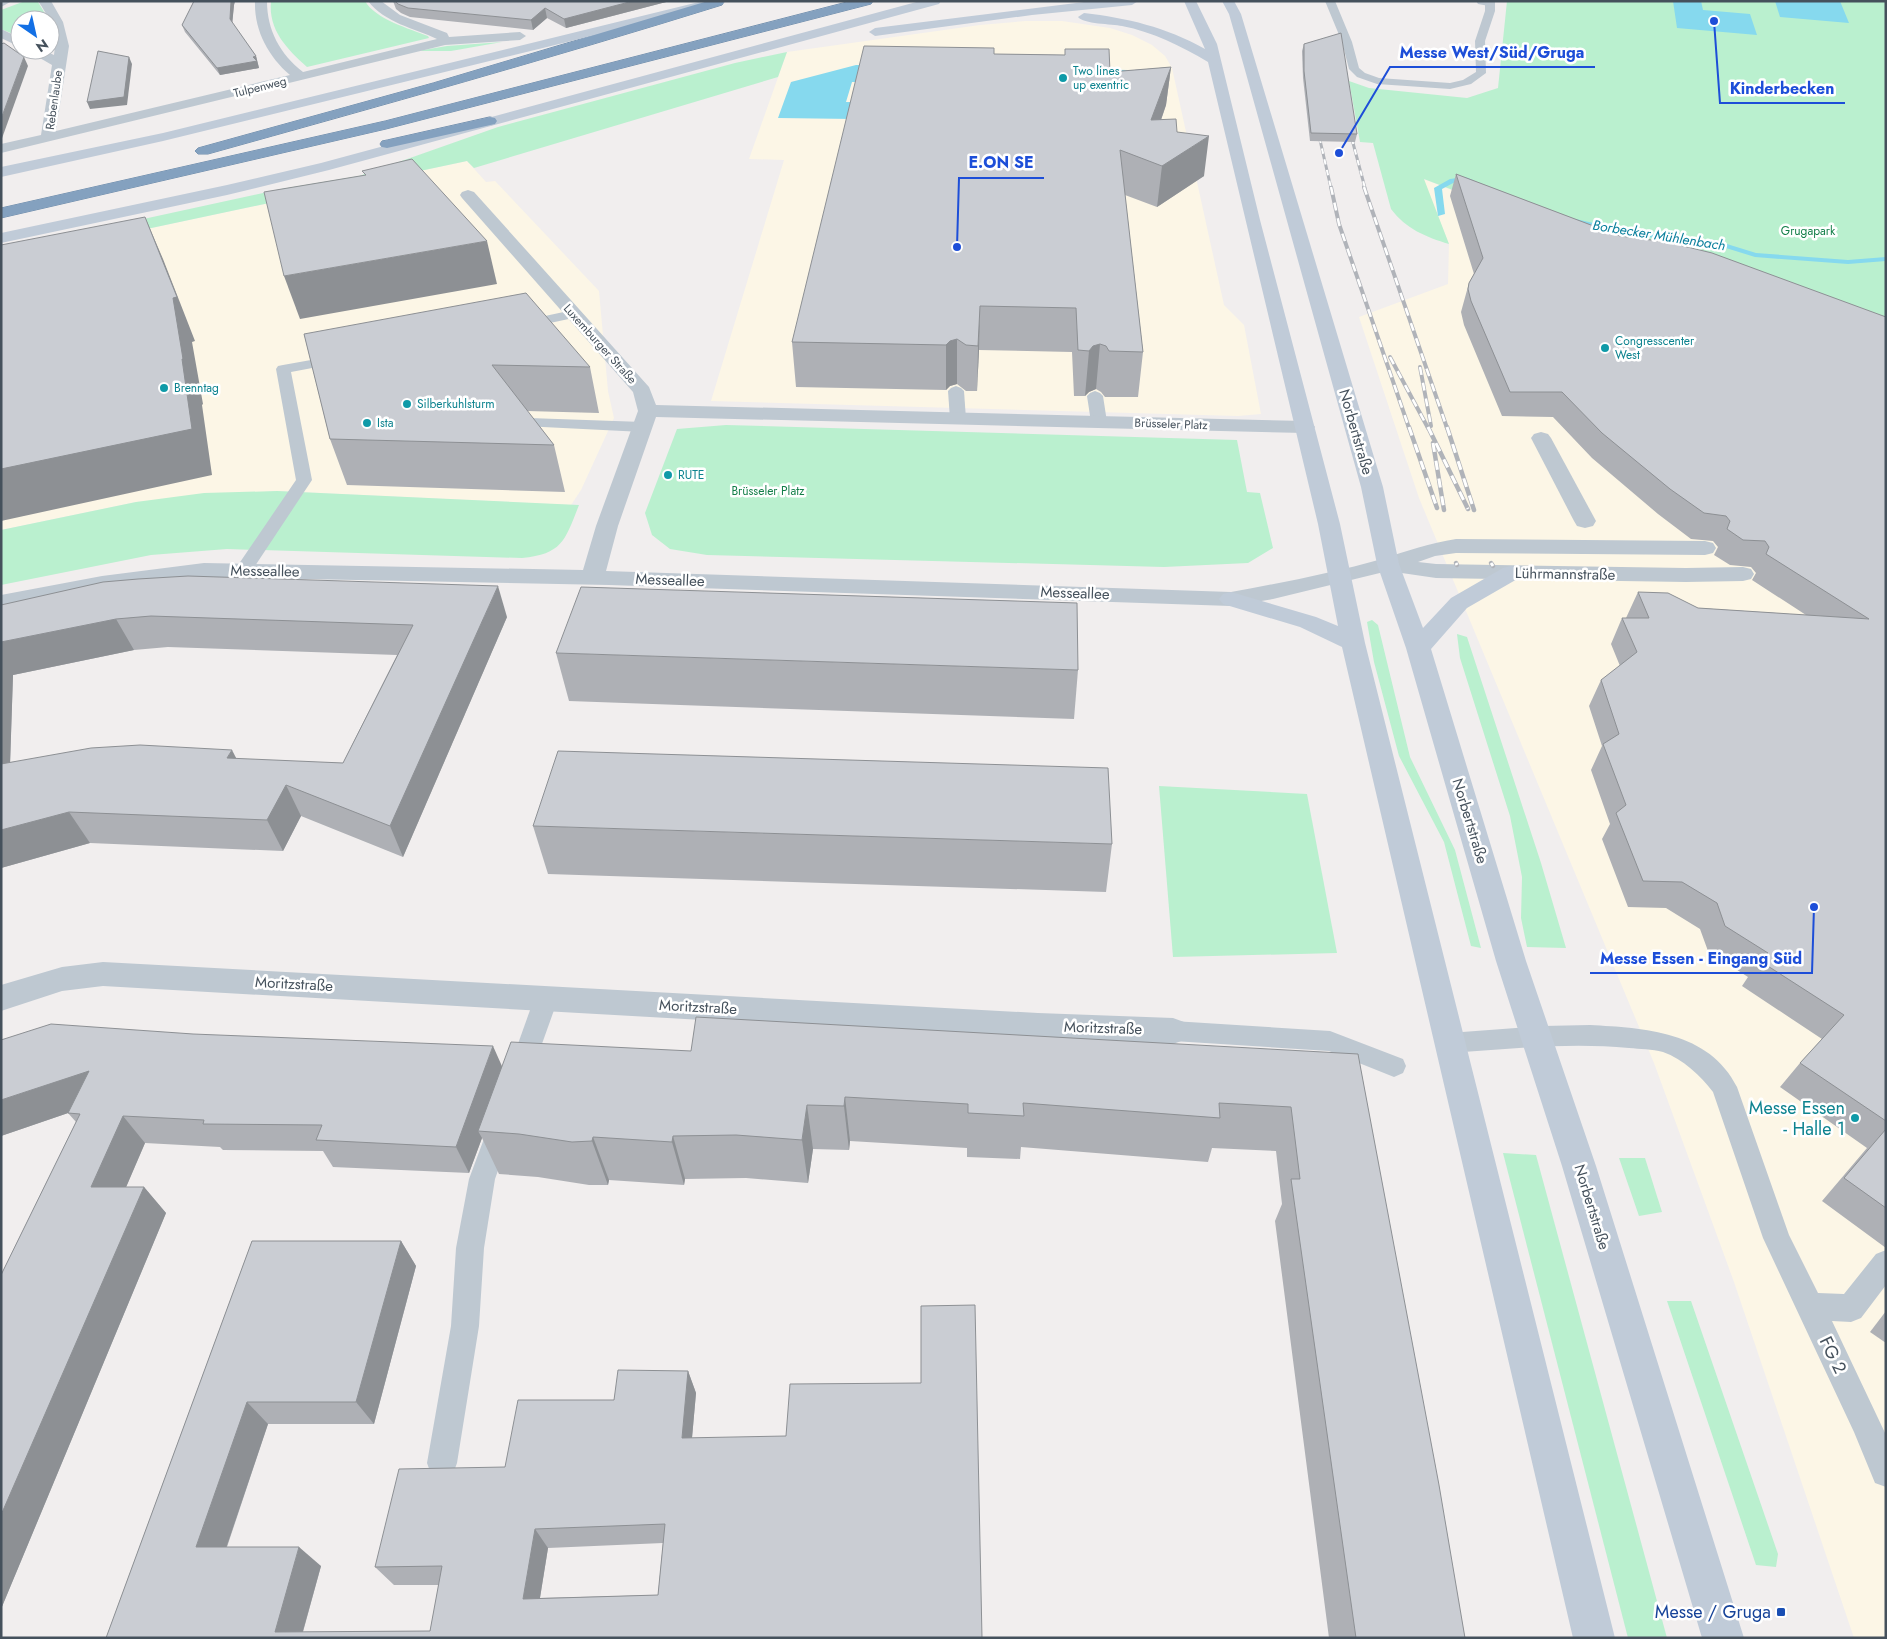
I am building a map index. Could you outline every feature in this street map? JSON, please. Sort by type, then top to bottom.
[{"type":"highway","points":[[203,151],[637,28],[718,1]]},
{"type":"highway","points":[[586,59],[815,1]]},
{"type":"highway","points":[[1,213],[386,125],[867,1]]},
{"type":"highway","points":[[183,155],[529,74]]},
{"type":"highway","points":[[1,223],[289,166],[490,121]]},
{"type":"main road","points":[[1,172],[172,135],[718,1]]},
{"type":"main road","points":[[1,238],[285,176],[935,1]]},
{"type":"main road","points":[[770,46],[998,16],[1132,1]]},
{"type":"main road","points":[[1190,1],[1207,34],[1305,427],[1353,643],[1594,1638]]},
{"type":"main road","name":"Norbertstraße","points":[[1228,1],[1235,14],[1252,70],[1372,488],[1388,564],[1418,648],[1511,961],[1580,1166],[1723,1638]]},
{"type":"main road","points":[[998,16],[1068,16],[1129,22],[1155,29],[1180,40],[1214,60]]},
{"type":"main road","points":[[1418,648],[1459,602],[1512,573]]},
{"type":"main road","points":[[1231,598],[1308,622],[1353,643]]},
{"type":"street","points":[[1,3],[6,1]]},
{"type":"street","name":"Rebenlaube","points":[[44,1],[55,16],[61,36],[48,137]]},
{"type":"street","points":[[261,1],[260,14],[269,41],[294,72],[301,77]]},
{"type":"street","points":[[374,1],[377,6],[400,19],[442,36],[445,41]]},
{"type":"street","points":[[1482,1],[1489,1]]},
{"type":"street","name":"Tulpenweg","points":[[1,149],[445,41],[520,36]]},
{"type":"street","name":"Rebenlaube","points":[[53,60],[59,63]]},
{"type":"street","name":"Luxemburger Straße","points":[[468,195],[642,391],[645,419]]},
{"type":"street","points":[[593,578],[607,526],[645,419]]},
{"type":"street","name":"Brüsseler Platz","points":[[645,419],[958,419],[1305,427]]},
{"type":"street","points":[[1542,438],[1585,521]]},
{"type":"street","name":"Lührmannstraße","points":[[1339,575],[1388,564],[1431,550],[1456,546],[1705,548]]},
{"type":"street","name":"Lührmannstraße","points":[[1388,564],[1436,571],[1743,574]]},
{"type":"street","name":"Messeallee","points":[[1,602],[90,584],[142,576],[204,570],[593,578],[1231,598],[1273,592],[1339,575]]},
{"type":"street","name":"Moritzstraße","points":[[1,998],[62,979],[103,974],[1038,1026],[1173,1031]]},
{"type":"lane","points":[[1330,1],[1347,42],[1354,69],[1361,75],[1377,81],[1441,86],[1467,82],[1481,73],[1480,41],[1490,11],[1489,1]]},
{"type":"lane","points":[[508,328],[573,314]]},
{"type":"lane","points":[[243,571],[304,480],[283,369],[357,355]]},
{"type":"lane","points":[[956,391],[958,419]]},
{"type":"lane","points":[[1095,396],[1098,422]]},
{"type":"lane","points":[[529,422],[645,419]]},
{"type":"lane","points":[[442,1463],[458,1380],[465,1326],[470,1248],[482,1179],[546,999]]},
{"type":"lane","name":"Moritzstraße","points":[[1173,1031],[1330,1041],[1394,1066]]},
{"type":"lane","name":"FG 2","points":[[1449,1043],[1537,1037],[1612,1036],[1666,1043],[1697,1059],[1713,1072],[1724,1087],[1778,1238],[1865,1422],[1886,1472]]},
{"type":"lane","points":[[1810,1307],[1851,1308],[1886,1263]]},
{"type":"shaded area","points":[[1026,21],[1062,21],[1110,28],[1132,35],[1152,45],[1165,56],[1172,68],[1224,305],[1244,325],[1261,414],[1238,416],[711,401],[784,160],[749,159],[787,52],[980,25]]},
{"type":"shaded area","points":[[467,161],[486,182],[495,181],[599,291],[608,391],[614,418],[581,490],[571,505],[277,491],[136,502],[1,530],[1,260]]},
{"type":"shaded area","points":[[1423,179],[1604,248],[1886,345],[1886,1638],[1854,1638],[1734,1282],[1654,1063],[1419,498],[1359,317],[1448,284],[1449,244]]},
{"type":"green space","points":[[25,1],[38,2],[43,10],[10,10],[10,33],[1,29],[1,10]]},
{"type":"green space","points":[[271,1],[365,1],[385,18],[429,38],[307,67],[280,38],[273,21]]},
{"type":"green space","name":"Grugapark","points":[[1507,1],[1886,1],[1886,345],[1604,248],[1424,179],[1449,244],[1424,235],[1403,222],[1391,209],[1373,143],[1360,142],[1349,81],[1369,88],[1467,98],[1498,88]]},
{"type":"green space","points":[[502,42],[451,51],[417,51],[447,46]]},
{"type":"green space","points":[[787,52],[778,77],[474,168],[467,161],[1,260],[1,250],[281,189],[359,176],[498,127],[735,63]]},
{"type":"green space","name":"Brüsseler Platz","points":[[726,425],[1237,440],[1247,492],[1260,493],[1273,548],[1248,563],[1164,567],[707,555],[670,549],[652,535],[645,513],[677,429]]},
{"type":"green space","points":[[277,491],[579,505],[566,536],[561,543],[546,553],[522,558],[227,549],[151,555],[1,585],[1,530],[136,502],[204,493]]},
{"type":"green space","points":[[1372,620],[1378,625],[1410,757],[1455,850],[1481,948],[1471,946],[1444,842],[1399,756],[1374,662],[1367,622]]},
{"type":"green space","points":[[1457,634],[1467,637],[1541,863],[1566,948],[1527,947],[1521,918],[1522,877],[1510,816],[1460,658]]},
{"type":"green space","points":[[1159,786],[1307,794],[1337,953],[1173,957]]},
{"type":"green space","points":[[1503,1153],[1536,1155],[1667,1638],[1628,1638]]},
{"type":"green space","points":[[1619,1158],[1645,1158],[1662,1212],[1639,1216]]},
{"type":"green space","points":[[1667,1301],[1691,1301],[1778,1554],[1776,1567],[1756,1565]]},
{"type":"water","points":[[1673,1],[1701,1],[1703,10],[1750,14],[1757,35],[1677,28]]},
{"type":"water","points":[[1775,1],[1840,1],[1849,23],[1780,17]]},
{"type":"water","points":[[856,65],[1144,71],[998,83],[852,82],[846,102],[931,103],[929,120],[778,118],[791,82]]},
{"type":"building","points":[[194,1],[231,1],[230,19],[256,56],[253,57],[257,61],[217,68],[182,25]]},
{"type":"building","points":[[395,1],[633,1],[564,19],[545,8],[531,20],[408,8]]},
{"type":"building","points":[[1341,33],[1357,134],[1311,133],[1304,71],[1304,44]]},
{"type":"building","points":[[4,43],[10,47],[10,60],[23,60],[1,119],[1,44]]},
{"type":"building","points":[[864,46],[994,48],[994,54],[1065,55],[1065,49],[1109,49],[1110,72],[1171,67],[1151,120],[1176,119],[1177,132],[1209,136],[1162,166],[1120,150],[1143,352],[1109,351],[1106,346],[1100,344],[1093,346],[1089,351],[1078,350],[1076,308],[980,306],[978,346],[966,345],[957,339],[950,341],[946,345],[792,342]]},
{"type":"building","points":[[98,51],[129,57],[124,97],[87,102]]},
{"type":"building","points":[[412,159],[487,241],[284,276],[264,192],[366,175],[362,171]]},
{"type":"building","points":[[1456,174],[1620,236],[1667,242],[1712,253],[1886,317],[1886,1121],[1800,1063],[1844,1015],[1760,961],[1768,953],[1725,926],[1717,903],[1682,882],[1643,881],[1616,813],[1626,805],[1603,744],[1619,734],[1601,680],[1637,652],[1622,618],[1649,618],[1638,592],[1668,593],[1698,608],[1869,619],[1766,554],[1769,547],[1765,541],[1743,540],[1727,529],[1730,521],[1726,516],[1704,513],[1670,489],[1602,433],[1562,392],[1510,392],[1471,301],[1468,289],[1469,283],[1483,258]]},
{"type":"building","points":[[145,217],[177,297],[173,298],[192,429],[1,469],[1,245]]},
{"type":"building","points":[[526,293],[590,367],[492,365],[554,445],[330,439],[304,334]]},
{"type":"building","points":[[188,576],[498,586],[390,826],[286,785],[267,820],[69,812],[1,830],[1,764],[91,748],[140,745],[232,750],[227,758],[343,763],[413,625],[151,616],[116,619],[1,642],[1,605],[103,582]]},
{"type":"building","points":[[581,587],[1077,603],[1078,670],[556,653]]},
{"type":"building","points":[[558,751],[1108,768],[1112,844],[533,826]]},
{"type":"building","points":[[696,1017],[1358,1054],[1439,1485],[1465,1638],[1356,1638],[1291,1179],[1300,1179],[1291,1107],[1219,1103],[1220,1118],[1023,1103],[1024,1116],[968,1113],[968,1104],[845,1097],[844,1106],[807,1105],[802,1140],[736,1135],[673,1136],[672,1142],[593,1137],[592,1141],[572,1142],[519,1134],[478,1131],[511,1042],[691,1051]]},
{"type":"building","points":[[51,1024],[193,1034],[493,1046],[456,1147],[316,1140],[322,1125],[203,1124],[204,1120],[123,1116],[91,1187],[144,1187],[1,1515],[1,1275],[80,1114],[68,1113],[89,1071],[1,1100],[1,1040]]},
{"type":"building","points":[[1886,1129],[1886,1208],[1844,1178]]},
{"type":"building","points":[[252,1241],[401,1241],[356,1402],[247,1402],[196,1547],[299,1547],[275,1632],[430,1631],[442,1566],[375,1567],[399,1469],[505,1467],[518,1400],[614,1400],[618,1370],[688,1371],[682,1438],[786,1436],[790,1384],[921,1383],[921,1306],[975,1305],[982,1638],[106,1638]],"holes":[[[665,1524],[658,1595],[523,1599],[535,1529]]]},
{"type":"waterway","name":"Borbecker Mühlenbach","points":[[1441,214],[1438,188],[1457,179],[1469,180]]},
{"type":"waterway","name":"Borbecker Mühlenbach","points":[[1574,220],[1629,233],[1714,242],[1755,255],[1848,262],[1886,259]]},
{"type":"railway","points":[[1317,127],[1331,188]]},
{"type":"railway","points":[[1349,128],[1365,188]]},
{"type":"railway","points":[[1331,187],[1339,224],[1409,428]]},
{"type":"railway","points":[[1364,187],[1447,428]]},
{"type":"railway","points":[[1390,357],[1428,428]]},
{"type":"railway","points":[[1420,367],[1431,426]]},
{"type":"railway","points":[[1409,427],[1437,508]]},
{"type":"railway","points":[[1428,427],[1468,509]]},
{"type":"railway","points":[[1447,427],[1474,510]]},
{"type":"railway","points":[[1433,443],[1444,510]]},
{"type":"place","name":"Kinderbecken","points":[[1714,21]]},
{"type":"place","name":"Two lines up exentric","points":[[1063,78]]},
{"type":"place","name":"Messe West/Süd/Gruga","points":[[1339,153]]},
{"type":"place","name":"E.ON SE","points":[[957,247]]},
{"type":"place","name":"Congresscenter West","points":[[1605,348]]},
{"type":"place","name":"Brenntag","points":[[164,388]]},
{"type":"place","name":"Silberkuhlsturm","points":[[407,404]]},
{"type":"place","name":"Ista","points":[[367,423]]},
{"type":"place","name":"RUTE","points":[[668,475]]},
{"type":"place","name":"Messe Essen - Eingang Süd","points":[[1814,907]]},
{"type":"place","name":"Messe Essen - Halle 1","points":[[1855,1118]]},
{"type":"place","name":"Messe / Gruga","points":[[1781,1612]]}]
